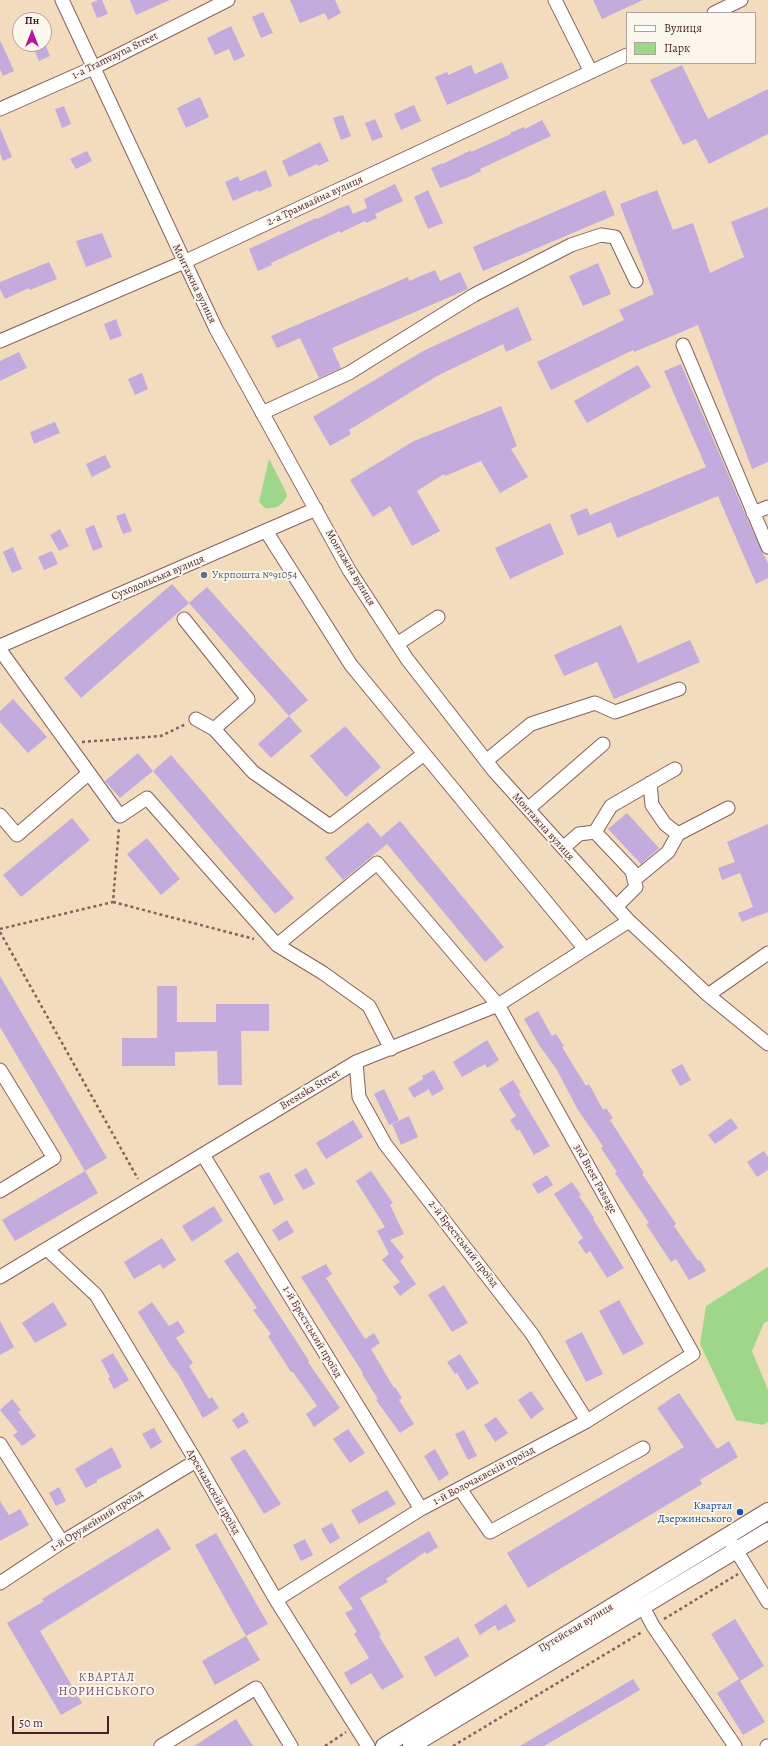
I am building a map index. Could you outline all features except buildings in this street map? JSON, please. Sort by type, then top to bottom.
[{"type":"main road","name":"Путєйская вулиця","points":[[384,1746],[768,1511]]},
{"type":"main road","name":"Путєйская вулиця","points":[[412,1746],[768,1531]]},
{"type":"street","name":"Монтажна вулиця","points":[[62,0],[216,329],[349,570],[407,659],[486,761],[629,921],[708,995],[768,1044]]},
{"type":"street","name":"1-a Tramvayna Street","points":[[0,109],[93,68],[228,0]]},
{"type":"street","points":[[555,0],[592,72]]},
{"type":"street","points":[[716,12],[741,0]]},
{"type":"street","name":"2-а Трамвайна вулиця","points":[[0,342],[184,262],[592,72],[626,55]]},
{"type":"street","points":[[262,413],[350,373],[474,295],[571,245],[601,235],[615,237],[636,281]]},
{"type":"street","points":[[683,345],[768,547]]},
{"type":"street","points":[[753,513],[768,507]]},
{"type":"street","name":"Суходольська вулиця","points":[[0,646],[316,509]]},
{"type":"street","points":[[266,531],[351,665],[585,949]]},
{"type":"street","points":[[398,644],[438,617]]},
{"type":"street","points":[[184,619],[248,698],[214,729]]},
{"type":"street","points":[[0,650],[120,816],[148,798],[277,945],[323,973],[369,1006],[391,1049]]},
{"type":"street","points":[[486,761],[531,724],[595,703],[615,712],[679,689]]},
{"type":"street","points":[[196,719],[214,729],[253,772],[330,826],[424,754]]},
{"type":"street","points":[[528,809],[603,744]]},
{"type":"street","points":[[595,832],[611,806],[675,769]]},
{"type":"street","points":[[0,815],[17,835],[89,773]]},
{"type":"street","points":[[650,783],[652,805],[665,824],[678,834]]},
{"type":"street","points":[[634,880],[668,852],[678,834],[728,808]]},
{"type":"street","points":[[563,848],[579,834],[595,832]]},
{"type":"street","points":[[595,832],[632,872],[636,887],[616,907]]},
{"type":"street","name":"3rd Brest Passage","points":[[277,945],[377,863],[498,1005],[693,1354]]},
{"type":"street","name":"Brestska Street","points":[[0,1277],[356,1062],[498,1005],[629,921]]},
{"type":"street","points":[[708,995],[768,953]]},
{"type":"street","name":"2-й Брестський проїзд","points":[[356,1062],[359,1097],[385,1144],[532,1334],[587,1421]]},
{"type":"street","points":[[0,1070],[54,1158],[0,1192]]},
{"type":"street","name":"1-й Брестський проїзд","points":[[204,1155],[421,1509]]},
{"type":"street","name":"Арсєнальскій проїзд","points":[[47,1249],[96,1296],[196,1461],[276,1600],[368,1746]]},
{"type":"street","name":"1-й Волочаєвскій проїзд","points":[[276,1600],[421,1509],[587,1421],[693,1354]]},
{"type":"street","points":[[0,1444],[62,1542]]},
{"type":"street","points":[[460,1489],[490,1532],[643,1448]]},
{"type":"street","name":"1-й Оружейний проїзд","points":[[0,1583],[62,1542],[196,1461]]},
{"type":"street","points":[[727,1536],[768,1602]]},
{"type":"street","points":[[643,1607],[653,1626],[735,1746]]},
{"type":"street","points":[[161,1746],[256,1688],[291,1746]]},
{"type":"path","points":[[68,744],[161,736],[196,719]]},
{"type":"path","points":[[113,902],[120,816]]},
{"type":"path","points":[[138,1180],[0,930],[113,902],[254,939]]},
{"type":"path","points":[[453,1746],[748,1569]]},
{"type":"path","points":[[325,1746],[355,1726]]},
{"type":"green space","points":[[269,459],[287,496],[281,504],[275,507],[265,508],[259,502]]},
{"type":"green space","points":[[768,1267],[768,1321],[764,1323],[752,1351],[768,1390],[768,1422],[763,1425],[736,1420],[700,1344],[706,1306]]},
{"type":"place","name":"Укрпошта №91054","points":[[204,575]]},
{"type":"place","name":"Квартал Дзержинського","points":[[740,1512]]},
{"type":"district","name":"КВАРТАЛ НОРИНСЬКОГО","points":[[107,1685]]}]
